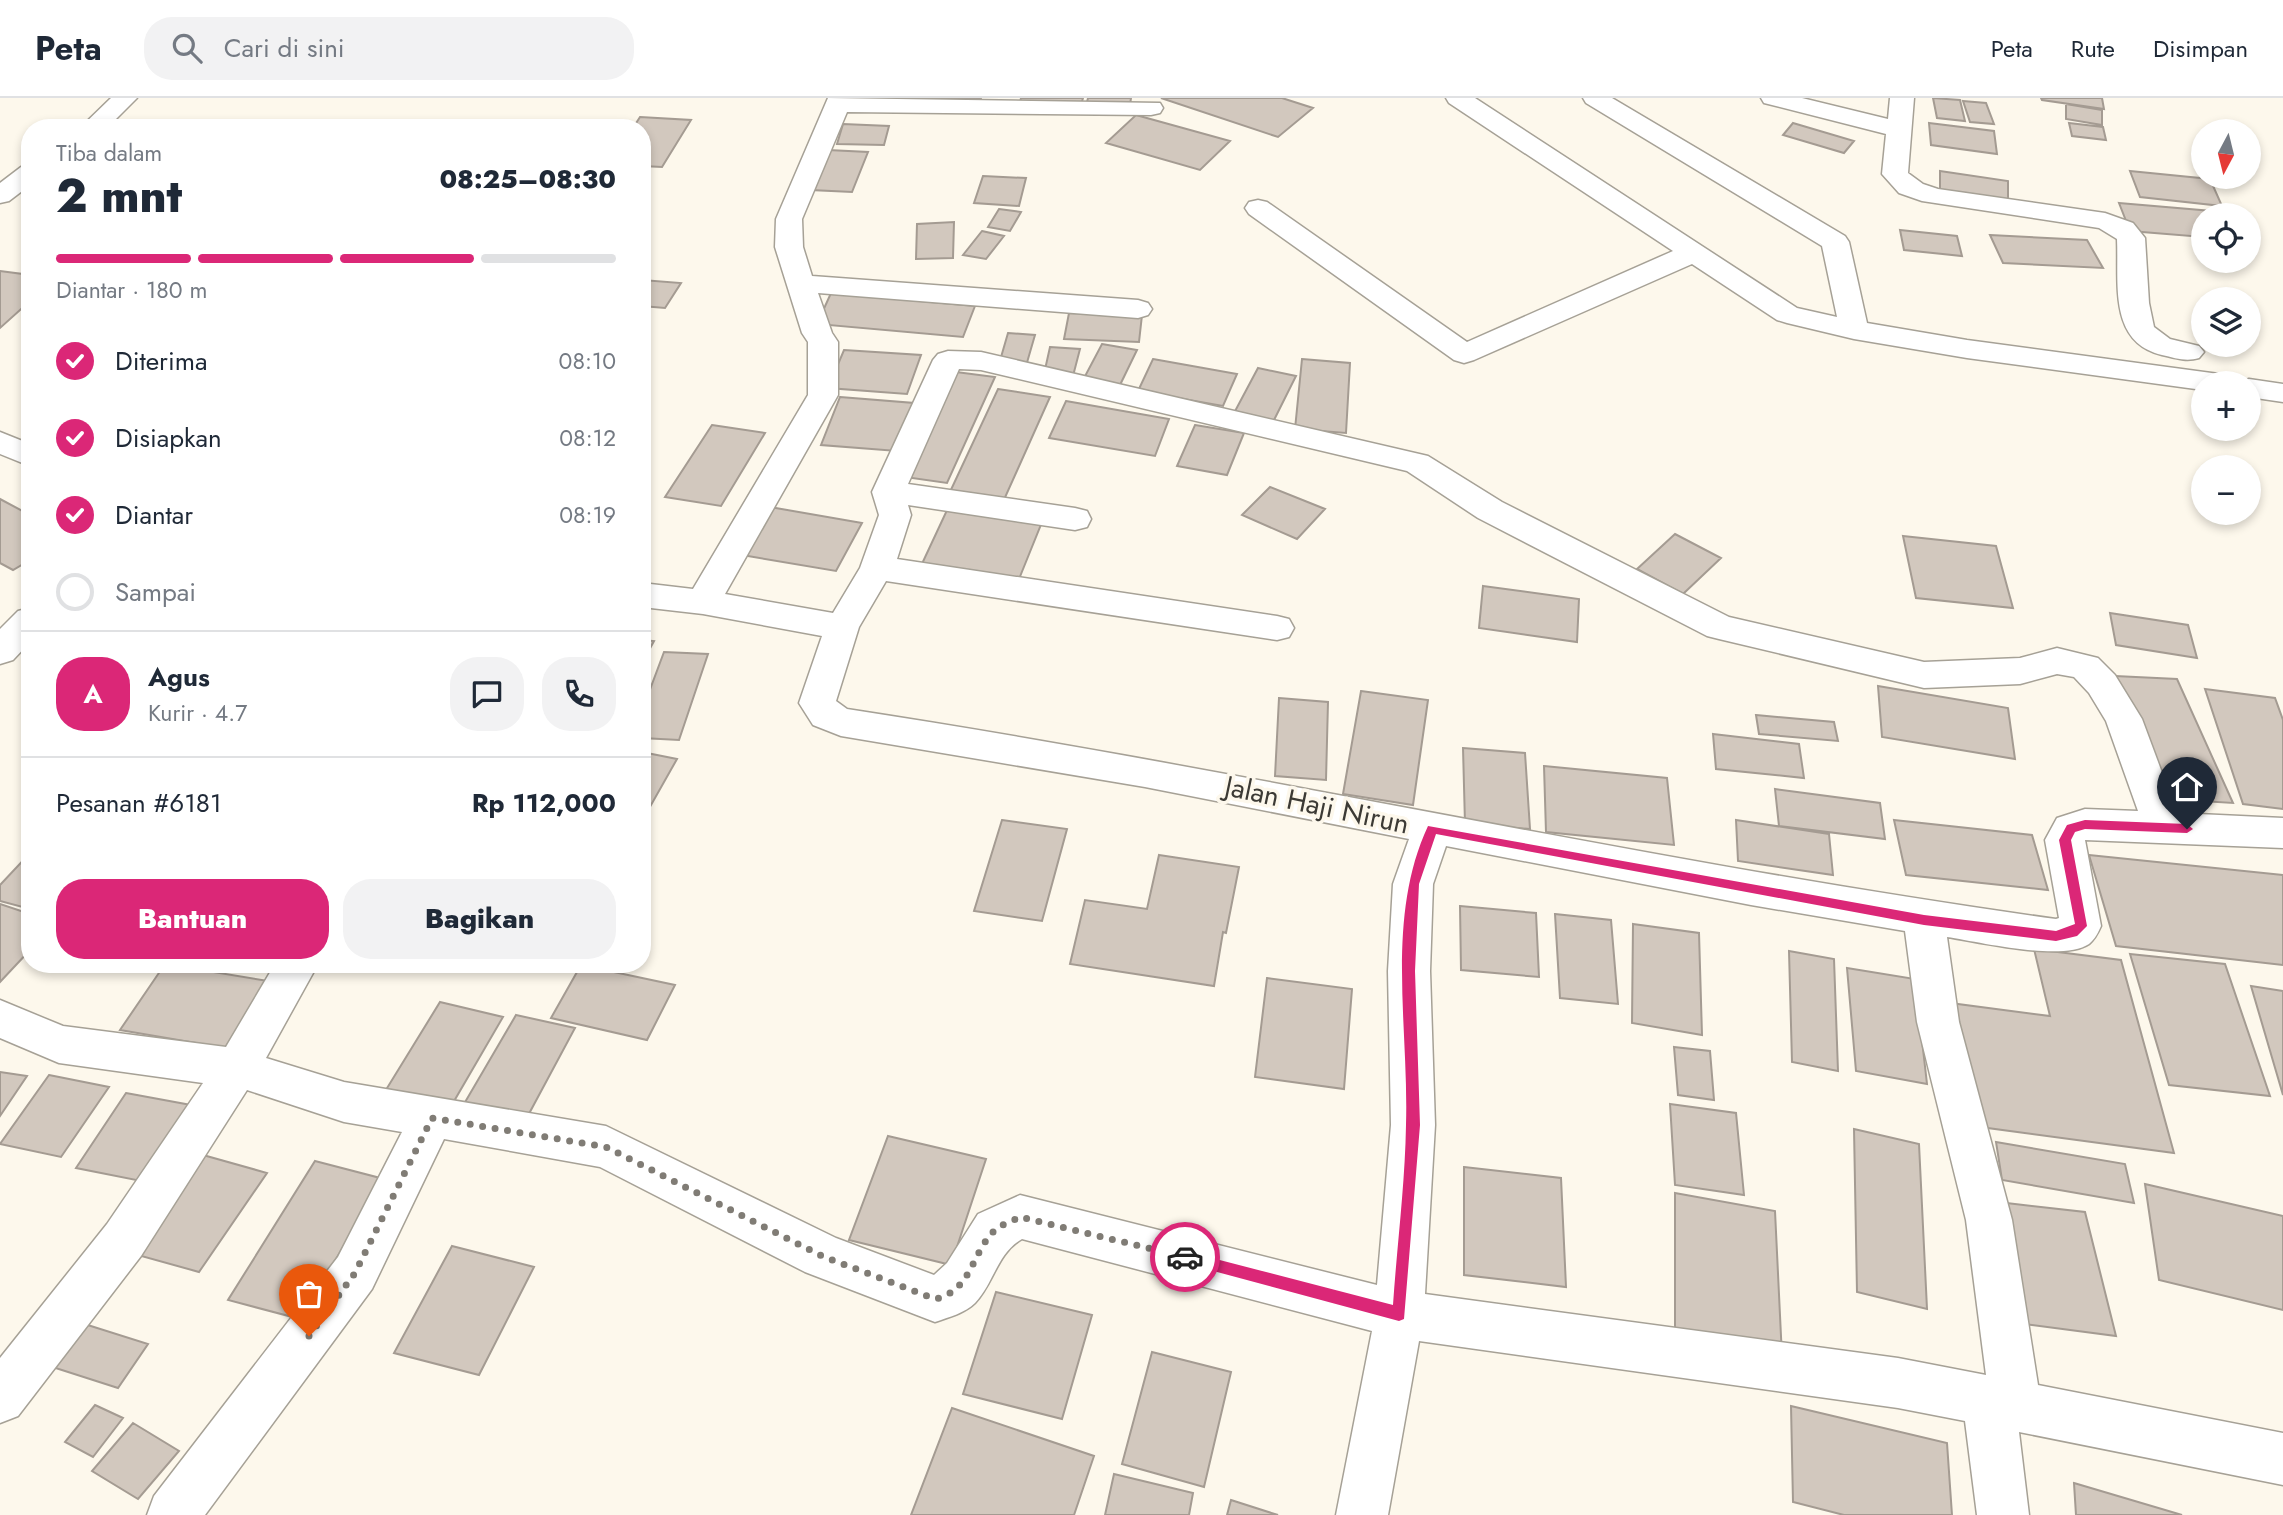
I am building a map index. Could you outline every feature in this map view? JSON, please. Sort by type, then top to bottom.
[{"type":"street","points":[[102,119],[125,98]]},
{"type":"street","points":[[1458,98],[1787,314],[1854,330],[1967,349],[2066,360],[2191,379]]},
{"type":"street","points":[[1595,98],[1835,242],[1854,330]]},
{"type":"street","points":[[1773,98],[1900,130]]},
{"type":"street","points":[[1902,98],[1895,174],[1902,184],[1917,192],[2105,221],[2123,229],[2131,238],[2137,321],[2145,336],[2161,346],[2189,352]]},
{"type":"street","points":[[703,602],[823,395],[823,342],[817,333],[789,247],[789,219],[838,101],[1151,108]]},
{"type":"street","points":[[0,195],[21,180]]},
{"type":"street","points":[[1258,208],[1464,354],[1692,253]]},
{"type":"street","points":[[803,284],[881,288],[1055,305],[1138,309]]},
{"type":"street","points":[[651,595],[842,627],[877,568],[895,515],[888,492],[948,360],[981,361],[1416,463],[1490,510],[1719,627],[1924,675],[2020,671],[2057,661],[2085,667],[2102,684],[2124,719],[2163,828]]},
{"type":"street","points":[[2261,390],[2283,393]]},
{"type":"street","points":[[0,442],[21,452]]},
{"type":"street","points":[[888,492],[1075,519]]},
{"type":"street","points":[[877,568],[1277,628]]},
{"type":"street","name":"Jalan Haji Nirun","points":[[842,627],[817,703],[826,715],[841,722],[1065,756],[1432,829],[1924,920],[2056,936],[2073,933],[2081,926],[2065,840],[2071,828],[2085,824],[2283,833]]},
{"type":"street","points":[[0,651],[21,629]]},
{"type":"street","points":[[1362,1515],[1399,1314],[1413,1125],[1409,971],[1413,884],[1432,829]]},
{"type":"street","points":[[1924,920],[1938,1022],[1989,1220],[2002,1405],[2003,1515]]},
{"type":"street","points":[[0,1398],[124,1240],[237,1068],[293,973]]},
{"type":"street","points":[[0,1018],[59,1044],[237,1068],[344,1102],[606,1147],[822,1256],[935,1299],[949,1296],[963,1284],[996,1230],[1020,1217],[1399,1314],[1898,1383],[2283,1459]]},
{"type":"street","points":[[173,1515],[355,1273],[432,1118]]},
{"type":"building","points":[[920,98],[981,98],[979,103]]},
{"type":"building","points":[[1021,98],[1083,98],[1081,105],[1020,102]]},
{"type":"building","points":[[1088,98],[1131,98],[1130,105],[1087,102]]},
{"type":"building","points":[[1161,98],[1282,98],[1313,108],[1278,137]]},
{"type":"building","points":[[1933,98],[1960,100],[1965,121],[1937,118]]},
{"type":"building","points":[[2041,98],[2102,98],[2104,109],[2042,100]]},
{"type":"building","points":[[1963,101],[1986,103],[1994,124],[1970,122]]},
{"type":"building","points":[[2066,104],[2102,110],[2102,125],[2066,119]]},
{"type":"building","points":[[1136,115],[1230,141],[1200,170],[1106,143]]},
{"type":"building","points":[[640,117],[691,120],[662,167],[651,166],[651,119],[639,119]]},
{"type":"building","points":[[1793,123],[1854,141],[1844,153],[1783,135]]},
{"type":"building","points":[[1929,123],[1994,131],[1997,154],[1931,145]]},
{"type":"building","points":[[2069,123],[2103,127],[2106,140],[2072,136]]},
{"type":"building","points":[[843,124],[889,126],[884,145],[837,144]]},
{"type":"building","points":[[828,150],[868,152],[852,192],[811,190]]},
{"type":"building","points":[[1940,171],[2008,181],[2008,203],[1940,192]]},
{"type":"building","points":[[2130,171],[2191,177],[2191,189],[2214,189],[2221,203],[2195,203],[2140,197]]},
{"type":"building","points":[[983,176],[1026,178],[1019,206],[974,203]]},
{"type":"building","points":[[2119,203],[2191,209],[2191,236],[2130,231]]},
{"type":"building","points":[[999,209],[1021,212],[1010,231],[988,227]]},
{"type":"building","points":[[954,222],[953,258],[916,259],[917,224]]},
{"type":"building","points":[[1900,230],[1957,236],[1962,256],[1904,250]]},
{"type":"building","points":[[982,231],[1004,236],[986,259],[963,255]]},
{"type":"building","points":[[1990,235],[2087,240],[2103,268],[2003,263]]},
{"type":"building","points":[[0,271],[21,274],[21,309],[0,328]]},
{"type":"building","points":[[651,281],[681,283],[665,308],[651,307]]},
{"type":"building","points":[[831,293],[975,306],[963,337],[817,324]]},
{"type":"building","points":[[1069,313],[1142,315],[1139,342],[1064,339]]},
{"type":"building","points":[[1008,333],[1035,335],[1026,366],[999,364]]},
{"type":"building","points":[[1102,344],[1137,350],[1119,387],[1083,380]]},
{"type":"building","points":[[1050,347],[1080,349],[1073,376],[1044,374]]},
{"type":"building","points":[[844,350],[921,355],[907,394],[828,388]]},
{"type":"building","points":[[1153,359],[1237,374],[1223,406],[1138,391]]},
{"type":"building","points":[[1302,359],[1350,363],[1346,433],[1295,429]]},
{"type":"building","points":[[1258,368],[1296,376],[1273,422],[1234,413]]},
{"type":"building","points":[[956,372],[995,377],[947,483],[905,477]]},
{"type":"building","points":[[998,389],[1050,397],[1003,502],[949,494]]},
{"type":"building","points":[[840,397],[914,403],[897,451],[821,445]]},
{"type":"building","points":[[1066,401],[1169,419],[1155,456],[1049,438]]},
{"type":"building","points":[[712,425],[765,433],[721,506],[665,497]]},
{"type":"building","points":[[1195,425],[1244,433],[1227,475],[1177,466]]},
{"type":"building","points":[[1270,487],[1325,509],[1297,539],[1242,515]]},
{"type":"building","points":[[0,499],[21,510],[21,565],[13,570],[0,563]]},
{"type":"building","points":[[770,507],[862,523],[836,571],[742,555]]},
{"type":"building","points":[[948,508],[1042,522],[1017,584],[920,568]]},
{"type":"building","points":[[1675,534],[1721,558],[1683,594],[1637,569]]},
{"type":"building","points":[[1903,536],[1996,546],[2013,608],[1916,598]]},
{"type":"building","points":[[1483,586],[1579,599],[1577,642],[1479,628]]},
{"type":"building","points":[[2110,613],[2188,625],[2197,658],[2116,645]]},
{"type":"building","points":[[664,652],[708,654],[679,740],[651,738],[651,687]]},
{"type":"building","points":[[2115,676],[2177,679],[2233,803],[2168,799]]},
{"type":"building","points":[[1878,686],[2008,708],[2015,759],[1882,737]]},
{"type":"building","points":[[2205,689],[2275,698],[2283,720],[2283,809],[2243,804]]},
{"type":"building","points":[[1361,691],[1428,700],[1413,805],[1343,794]]},
{"type":"building","points":[[1279,698],[1328,702],[1326,780],[1275,776]]},
{"type":"building","points":[[1756,715],[1834,722],[1838,741],[1759,734]]},
{"type":"building","points":[[1713,734],[1799,744],[1804,778],[1716,769]]},
{"type":"building","points":[[1463,748],[1525,753],[1530,829],[1465,824]]},
{"type":"building","points":[[651,754],[677,759],[651,805]]},
{"type":"building","points":[[1544,766],[1667,778],[1674,845],[1546,832]]},
{"type":"building","points":[[1775,789],[1880,803],[1885,839],[1779,826]]},
{"type":"building","points":[[1002,820],[1067,829],[1042,921],[974,911]]},
{"type":"building","points":[[1736,820],[1829,834],[1833,875],[1738,861]]},
{"type":"building","points":[[1894,820],[2032,835],[2048,890],[1906,875]]},
{"type":"building","points":[[1159,855],[1239,867],[1226,933],[1223,932],[1214,986],[1070,964],[1085,900],[1147,909]]},
{"type":"building","points":[[2089,855],[2283,875],[2283,965],[2116,946]]},
{"type":"building","points":[[21,863],[21,907],[0,901],[0,885]]},
{"type":"building","points":[[0,904],[21,911],[21,960],[0,982]]},
{"type":"building","points":[[1460,906],[1536,913],[1539,977],[1461,970]]},
{"type":"building","points":[[1555,914],[1611,920],[1618,1004],[1560,998]]},
{"type":"building","points":[[1633,924],[1699,933],[1702,1035],[1632,1023]]},
{"type":"building","points":[[2034,949],[2121,960],[2174,1153],[1973,1126],[1950,1003],[2050,1016]]},
{"type":"building","points":[[1789,951],[1834,959],[1838,1071],[1792,1062]]},
{"type":"building","points":[[2130,954],[2225,964],[2270,1096],[2169,1085]]},
{"type":"building","points":[[1847,968],[1915,979],[1927,1084],[1856,1071]]},
{"type":"building","points":[[159,973],[220,973],[268,981],[225,1048],[120,1030]]},
{"type":"building","points":[[576,973],[619,973],[675,985],[647,1040],[551,1018]]},
{"type":"building","points":[[1267,978],[1352,989],[1344,1089],[1255,1077]]},
{"type":"building","points":[[2251,986],[2283,991],[2283,1095]]},
{"type":"building","points":[[440,1002],[503,1017],[450,1108],[384,1093]]},
{"type":"building","points":[[516,1015],[575,1028],[524,1123],[461,1109]]},
{"type":"building","points":[[1674,1047],[1710,1051],[1714,1100],[1678,1095]]},
{"type":"building","points":[[0,1072],[27,1076],[0,1116]]},
{"type":"building","points":[[49,1075],[109,1087],[61,1157],[0,1144]]},
{"type":"building","points":[[126,1093],[191,1105],[141,1181],[76,1168]]},
{"type":"building","points":[[1670,1104],[1736,1113],[1744,1195],[1675,1185]]},
{"type":"building","points":[[1854,1129],[1919,1144],[1927,1309],[1857,1292]]},
{"type":"building","points":[[888,1136],[986,1159],[951,1265],[849,1240]]},
{"type":"building","points":[[1996,1142],[2125,1164],[2134,1203],[2002,1180]]},
{"type":"building","points":[[203,1155],[267,1173],[199,1272],[134,1254]]},
{"type":"building","points":[[315,1161],[384,1179],[300,1319],[228,1300]]},
{"type":"building","points":[[1464,1167],[1561,1178],[1566,1287],[1464,1275]]},
{"type":"building","points":[[2145,1184],[2283,1216],[2283,1310],[2159,1280]]},
{"type":"building","points":[[1675,1193],[1775,1211],[1782,1357],[1675,1335]]},
{"type":"building","points":[[1998,1202],[2085,1212],[2116,1336],[2024,1324]]},
{"type":"building","points":[[452,1246],[534,1267],[479,1375],[394,1353]]},
{"type":"building","points":[[996,1292],[1092,1315],[1062,1419],[963,1394]]},
{"type":"building","points":[[75,1321],[148,1344],[118,1388],[43,1364]]},
{"type":"building","points":[[1152,1352],[1231,1372],[1204,1487],[1122,1464]]},
{"type":"building","points":[[95,1405],[123,1418],[93,1457],[65,1442]]},
{"type":"building","points":[[1791,1406],[1947,1443],[1952,1515],[1844,1515],[1793,1502]]},
{"type":"building","points":[[952,1408],[1094,1456],[1074,1515],[911,1515]]},
{"type":"building","points":[[133,1423],[179,1451],[138,1499],[92,1471]]},
{"type":"building","points":[[1114,1474],[1193,1493],[1189,1515],[1105,1515]]},
{"type":"building","points":[[2074,1483],[2182,1515],[2076,1515]]},
{"type":"building","points":[[1231,1500],[1278,1515],[1227,1515]]},
{"type":"way so far","points":[[309,1336],[355,1273],[432,1118],[606,1147],[822,1256],[935,1299],[949,1296],[963,1284],[996,1230],[1020,1217],[1185,1257]]},
{"type":"route","points":[[1185,1257],[1399,1314],[1413,1125],[1409,971],[1413,884],[1432,829],[1924,920],[2056,936],[2073,933],[2081,926],[2065,840],[2071,828],[2085,824],[2187,829]]}]
